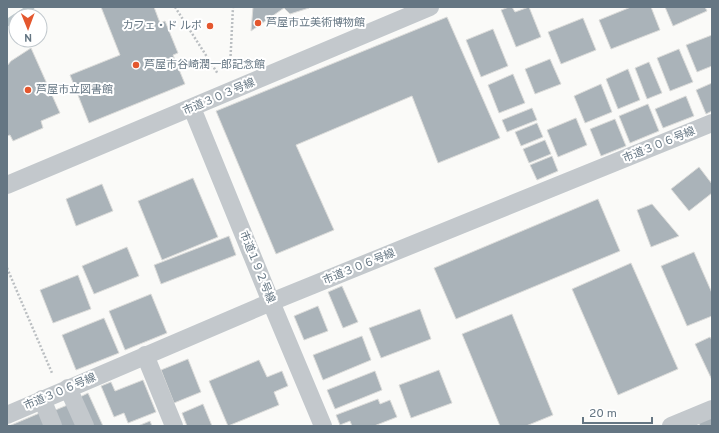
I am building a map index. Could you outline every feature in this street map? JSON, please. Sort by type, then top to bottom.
[{"type":"street","name":"市道３０３号線","points":[[7,185],[430,7]]},
{"type":"street","name":"市道１９２号線","points":[[192,108],[271,302],[324,426]]},
{"type":"street","name":"市道３０６号線","points":[[7,415],[271,302],[712,123]]},
{"type":"street","points":[[145,356],[174,426]]},
{"type":"street","points":[[64,390],[85,426]]},
{"type":"street","points":[[42,400],[53,426]]},
{"type":"street","points":[[671,426],[712,409]]},
{"type":"path","points":[[175,7],[229,92]]},
{"type":"path","points":[[229,92],[233,7]]},
{"type":"path","points":[[7,268],[64,390]]},
{"type":"building","name":"芦屋市谷崎潤一郎記念館","points":[[101,7],[154,7],[160,23],[165,21],[178,53],[173,55],[185,84],[89,123],[70,75],[120,55]]},
{"type":"building","name":"芦屋市立美術博物館","points":[[253,7],[309,8],[290,14],[284,8],[251,31]]},
{"type":"building","points":[[512,7],[515,12],[529,7],[541,37],[516,47],[501,10]]},
{"type":"building","points":[[631,7],[651,7],[660,30],[611,49],[599,20]]},
{"type":"building","points":[[665,7],[705,7],[707,11],[673,26]]},
{"type":"building","points":[[447,17],[500,138],[438,163],[412,96],[296,145],[334,230],[276,254],[216,111]]},
{"type":"building","points":[[583,18],[596,50],[561,64],[548,32]]},
{"type":"building","points":[[493,29],[508,66],[481,77],[466,40]]},
{"type":"building","points":[[712,35],[712,66],[697,72],[686,45]]},
{"type":"building","name":"芦屋市立図書館","points":[[31,48],[60,113],[41,121],[43,128],[13,141],[10,135],[7,136],[7,66],[11,61]]},
{"type":"building","points":[[679,49],[693,82],[670,91],[657,58]]},
{"type":"building","points":[[550,59],[561,84],[535,94],[525,69]]},
{"type":"building","points":[[649,62],[662,93],[647,99],[635,68]]},
{"type":"building","points":[[628,69],[640,100],[618,109],[606,79]]},
{"type":"building","points":[[513,74],[525,103],[499,113],[488,85]]},
{"type":"building","points":[[712,83],[712,111],[706,114],[696,90]]},
{"type":"building","points":[[601,84],[612,112],[585,123],[574,96]]},
{"type":"building","points":[[686,96],[694,116],[663,128],[655,109]]},
{"type":"building","points":[[648,104],[659,131],[630,143],[619,116]]},
{"type":"building","points":[[532,108],[537,120],[507,132],[502,120]]},
{"type":"building","points":[[576,118],[587,145],[558,157],[547,130]]},
{"type":"building","points":[[615,119],[626,146],[601,156],[590,129]]},
{"type":"building","points":[[537,123],[543,137],[521,146],[515,132]]},
{"type":"building","points":[[545,140],[551,154],[529,163],[523,149]]},
{"type":"building","points":[[552,156],[558,171],[537,180],[530,165]]},
{"type":"building","points":[[699,167],[712,184],[712,193],[689,211],[671,189]]},
{"type":"building","points":[[193,178],[218,237],[162,260],[138,201]]},
{"type":"building","points":[[102,184],[113,211],[76,226],[66,199]]},
{"type":"building","points":[[598,199],[620,251],[456,319],[434,268]]},
{"type":"building","points":[[652,204],[679,236],[651,247],[637,210]]},
{"type":"building","points":[[229,236],[236,255],[161,284],[154,265]]},
{"type":"building","points":[[127,247],[139,276],[94,294],[82,266]]},
{"type":"building","points":[[694,252],[712,293],[712,316],[687,326],[661,266]]},
{"type":"building","points":[[631,263],[678,369],[618,395],[572,289]]},
{"type":"building","points":[[78,275],[91,309],[53,323],[40,290]]},
{"type":"building","points":[[342,286],[358,322],[343,328],[328,292]]},
{"type":"building","points":[[151,294],[167,333],[125,350],[109,311]]},
{"type":"building","points":[[318,306],[328,331],[304,340],[294,316]]},
{"type":"building","points":[[420,309],[431,339],[381,358],[369,328]]},
{"type":"building","points":[[512,314],[553,415],[526,426],[500,426],[462,334]]},
{"type":"building","points":[[104,318],[119,353],[76,370],[62,335]]},
{"type":"building","points":[[362,336],[371,360],[323,380],[313,355]]},
{"type":"building","points":[[710,337],[712,340],[712,380],[695,344]]},
{"type":"building","points":[[188,359],[201,392],[174,403],[161,370]]},
{"type":"building","points":[[259,360],[267,377],[282,371],[288,386],[274,392],[279,405],[228,426],[209,381]]},
{"type":"building","points":[[439,370],[452,403],[411,418],[399,385]]},
{"type":"building","points":[[375,371],[382,390],[335,409],[327,390]]},
{"type":"building","points":[[143,380],[156,412],[128,423],[124,413],[114,417],[101,386],[111,382],[115,391]]},
{"type":"building","points":[[88,393],[103,426],[90,426],[78,398]]},
{"type":"building","points":[[378,399],[380,404],[390,400],[397,417],[374,426],[352,426],[350,421],[340,425],[336,415]]},
{"type":"building","points":[[70,404],[80,426],[60,426],[53,411]]},
{"type":"building","points":[[203,404],[212,426],[187,426],[182,413]]},
{"type":"building","points":[[42,412],[48,426],[9,426]]},
{"type":"building","points":[[712,417],[712,426],[700,426],[698,422]]},
{"type":"building","points":[[150,421],[152,426],[138,426]]},
{"type":"place","name":"芦屋市立美術博物館","points":[[258,23]]},
{"type":"place","name":"カフェ・ド ルポ","points":[[210,26]]},
{"type":"place","name":"芦屋市谷崎潤一郎記念館","points":[[136,65]]},
{"type":"place","name":"芦屋市立図書館","points":[[28,90]]}]
